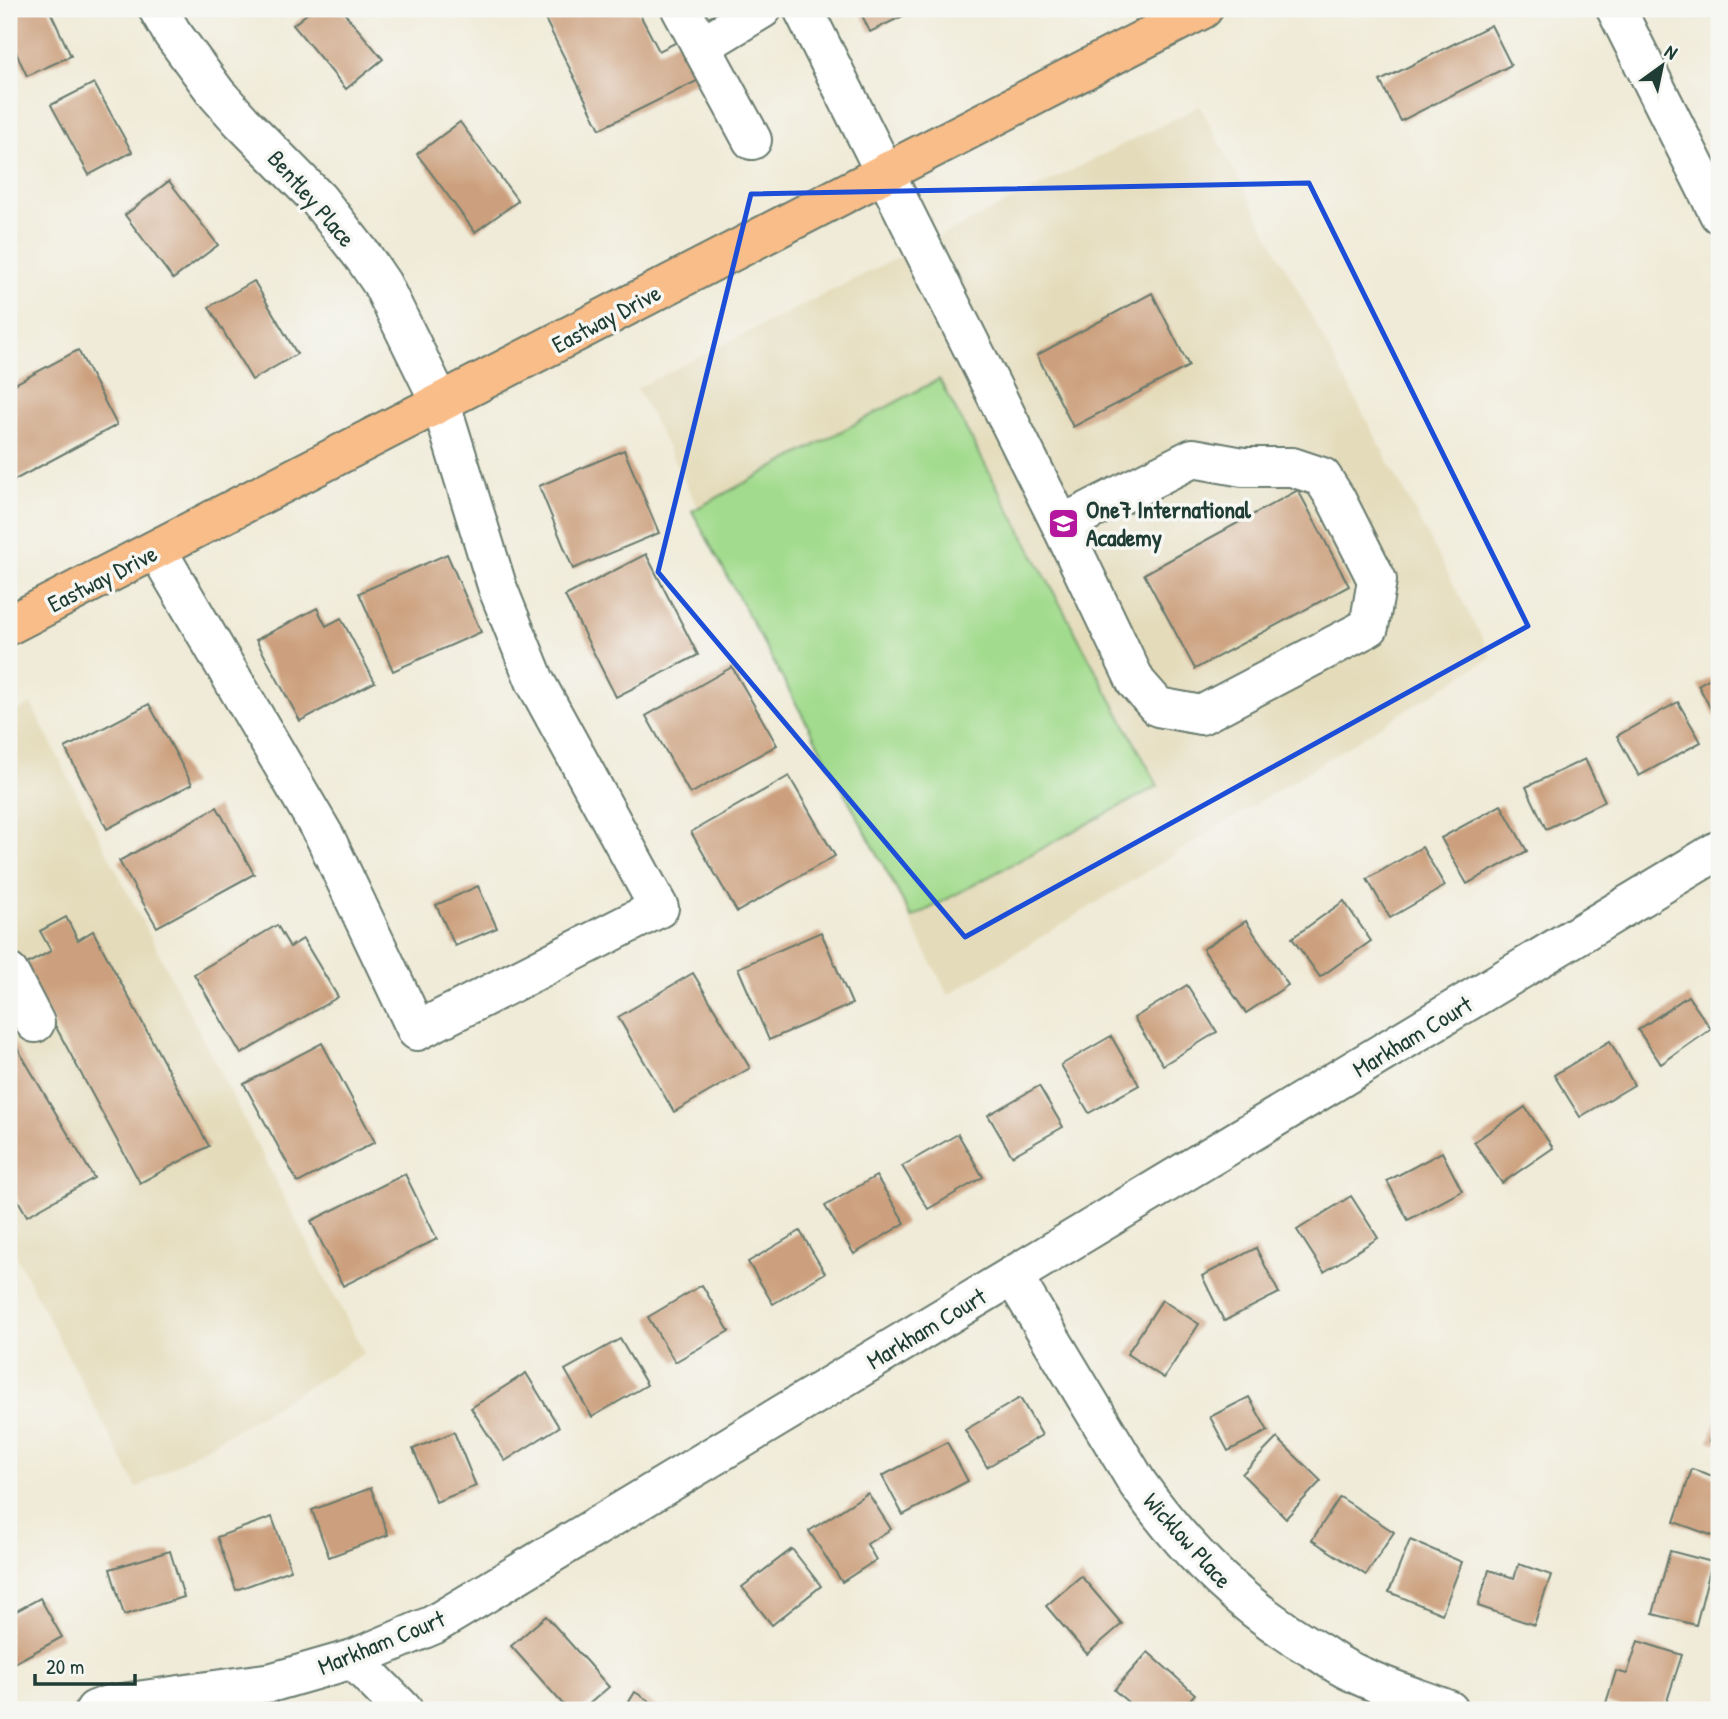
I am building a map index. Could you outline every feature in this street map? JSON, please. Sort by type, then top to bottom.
[{"type":"main road","name":"Eastway Drive","points":[[9,625],[442,404],[1203,9]]},
{"type":"street","name":"Bentley Place","points":[[157,550],[325,837],[418,1031],[659,908],[535,681],[498,589],[442,404],[382,284],[318,199],[217,94],[172,33],[158,9]]},
{"type":"street","points":[[681,9],[752,140]]},
{"type":"street","points":[[701,46],[762,9]]},
{"type":"street","points":[[803,9],[1061,525],[1136,682],[1158,707],[1201,715],[1369,627],[1377,580],[1322,477],[1292,467],[1243,467],[1193,458],[1061,525]]},
{"type":"street","points":[[1616,9],[1719,214]]},
{"type":"street","name":"Markham Court","points":[[96,1710],[108,1705],[273,1682],[353,1659],[433,1625],[1719,850]]},
{"type":"street","points":[[9,973],[35,1023]]},
{"type":"street","name":"Wicklow Place","points":[[1013,1276],[1138,1484],[1159,1514],[1207,1569],[1291,1637],[1354,1673],[1449,1710]]},
{"type":"street","points":[[353,1659],[403,1710]]},
{"type":"highlighted area","points":[[1309,183],[1528,626],[965,937],[658,572],[751,194]]},
{"type":"shaded area","name":"One7 International Academy","points":[[1200,106],[1492,657],[948,995],[637,388]]},
{"type":"shaded area","points":[[31,704],[364,1353],[137,1488],[9,1243],[9,715]]},
{"type":"green space","points":[[939,379],[1158,786],[912,918],[692,511]]},
{"type":"building","points":[[9,9],[49,9],[71,56],[27,76],[9,38]]},
{"type":"building","points":[[313,9],[341,9],[383,59],[346,89],[293,25]]},
{"type":"building","points":[[540,9],[637,9],[659,51],[685,38],[705,77],[600,129]]},
{"type":"building","points":[[859,9],[917,9],[870,32]]},
{"type":"building","points":[[1491,25],[1511,65],[1401,121],[1380,81]]},
{"type":"building","points":[[94,83],[132,152],[89,175],[51,105]]},
{"type":"building","points":[[460,122],[518,201],[475,232],[417,154]]},
{"type":"building","points":[[169,181],[218,245],[173,279],[125,215]]},
{"type":"building","points":[[254,281],[297,354],[252,380],[209,307]]},
{"type":"building","points":[[1152,293],[1189,366],[1073,427],[1037,355]]},
{"type":"building","points":[[78,350],[117,425],[9,483],[9,387]]},
{"type":"building","points":[[624,450],[659,533],[573,569],[539,486]]},
{"type":"building","points":[[1298,490],[1349,586],[1195,669],[1144,574]]},
{"type":"building","points":[[447,554],[481,632],[393,671],[359,593]]},
{"type":"building","points":[[646,554],[698,655],[616,697],[565,596]]},
{"type":"building","points":[[317,608],[326,626],[341,618],[375,682],[300,721],[256,640]]},
{"type":"building","points":[[732,667],[777,745],[690,794],[646,716]]},
{"type":"building","points":[[1719,673],[1719,724],[1698,685]]},
{"type":"building","points":[[1678,702],[1701,742],[1639,776],[1617,736]]},
{"type":"building","points":[[149,704],[192,784],[107,829],[65,748]]},
{"type":"building","points":[[1585,759],[1605,801],[1546,829],[1526,787]]},
{"type":"building","points":[[789,776],[835,856],[737,912],[691,832]]},
{"type":"building","points":[[1501,805],[1527,851],[1467,884],[1441,838]]},
{"type":"building","points":[[217,807],[254,874],[157,927],[119,861]]},
{"type":"building","points":[[1422,847],[1445,886],[1390,918],[1367,879]]},
{"type":"building","points":[[478,886],[497,928],[455,946],[436,905]]},
{"type":"building","points":[[1344,901],[1371,941],[1320,977],[1292,938]]},
{"type":"building","points":[[66,917],[78,940],[93,931],[209,1146],[140,1183],[23,966],[51,951],[40,931]]},
{"type":"building","points":[[1246,921],[1288,985],[1246,1013],[1203,949]]},
{"type":"building","points":[[277,925],[290,947],[303,939],[338,997],[241,1054],[194,974]]},
{"type":"building","points":[[821,932],[852,1004],[769,1040],[738,968]]},
{"type":"building","points":[[693,973],[750,1068],[674,1112],[618,1017]]},
{"type":"building","points":[[1187,985],[1217,1032],[1163,1065],[1134,1018]]},
{"type":"building","points":[[1688,996],[1711,1029],[1661,1064],[1638,1030]]},
{"type":"building","points":[[9,1034],[94,1178],[27,1216],[9,1185]]},
{"type":"building","points":[[1111,1036],[1139,1085],[1089,1113],[1061,1065]]},
{"type":"building","points":[[1610,1041],[1634,1085],[1580,1117],[1554,1075]]},
{"type":"building","points":[[322,1043],[375,1142],[298,1183],[244,1084]]},
{"type":"building","points":[[1039,1086],[1063,1127],[1012,1156],[988,1115]]},
{"type":"building","points":[[1525,1107],[1553,1148],[1502,1183],[1474,1142]]},
{"type":"building","points":[[958,1134],[983,1177],[928,1209],[902,1166]]},
{"type":"building","points":[[1442,1152],[1462,1191],[1408,1220],[1387,1181]]},
{"type":"building","points":[[405,1174],[437,1239],[343,1286],[311,1221]]},
{"type":"building","points":[[876,1176],[905,1223],[854,1254],[825,1206]]},
{"type":"building","points":[[1351,1196],[1378,1238],[1324,1272],[1297,1230]]},
{"type":"building","points":[[800,1231],[825,1273],[773,1304],[748,1262]]},
{"type":"building","points":[[1256,1248],[1279,1293],[1224,1321],[1202,1276]]},
{"type":"building","points":[[702,1285],[729,1331],[675,1362],[648,1317]]},
{"type":"building","points":[[1162,1300],[1199,1324],[1164,1378],[1127,1354]]},
{"type":"building","points":[[620,1339],[647,1385],[592,1417],[565,1370]]},
{"type":"building","points":[[526,1373],[559,1427],[505,1461],[471,1408]]},
{"type":"building","points":[[1249,1397],[1268,1431],[1228,1451],[1210,1417]]},
{"type":"building","points":[[1020,1398],[1042,1435],[987,1467],[965,1430]]},
{"type":"building","points":[[1719,1411],[1719,1444],[1709,1441]]},
{"type":"building","points":[[454,1432],[476,1486],[436,1502],[413,1449]]},
{"type":"building","points":[[1277,1438],[1321,1481],[1286,1518],[1242,1474]]},
{"type":"building","points":[[947,1442],[968,1481],[903,1515],[882,1476]]},
{"type":"building","points":[[1692,1469],[1719,1478],[1719,1538],[1674,1522]]},
{"type":"building","points":[[371,1488],[388,1535],[329,1557],[312,1510]]},
{"type":"building","points":[[868,1493],[891,1529],[867,1544],[876,1560],[842,1582],[809,1531]]},
{"type":"building","points":[[1340,1497],[1394,1532],[1366,1575],[1312,1540]]},
{"type":"building","points":[[272,1517],[291,1570],[236,1590],[217,1537]]},
{"type":"building","points":[[1410,1540],[1462,1562],[1442,1614],[1389,1592]]},
{"type":"building","points":[[792,1549],[821,1586],[772,1625],[742,1587]]},
{"type":"building","points":[[170,1551],[184,1597],[124,1615],[110,1569]]},
{"type":"building","points":[[1670,1551],[1712,1562],[1696,1625],[1653,1614]]},
{"type":"building","points":[[1519,1564],[1551,1575],[1534,1625],[1478,1606],[1489,1570],[1514,1578]]},
{"type":"building","points":[[1081,1576],[1122,1624],[1087,1654],[1046,1606]]},
{"type":"building","points":[[40,1598],[62,1637],[9,1666],[9,1615]]},
{"type":"building","points":[[546,1616],[609,1687],[582,1710],[568,1710],[511,1646]]},
{"type":"building","points":[[1638,1641],[1682,1655],[1664,1710],[1628,1710],[1606,1703],[1616,1671],[1627,1674]]},
{"type":"building","points":[[1148,1652],[1195,1694],[1181,1710],[1137,1710],[1114,1690]]},
{"type":"building","points":[[635,1692],[663,1710],[624,1710]]},
{"type":"place","name":"One7 International Academy","points":[[1063,523]]}]
